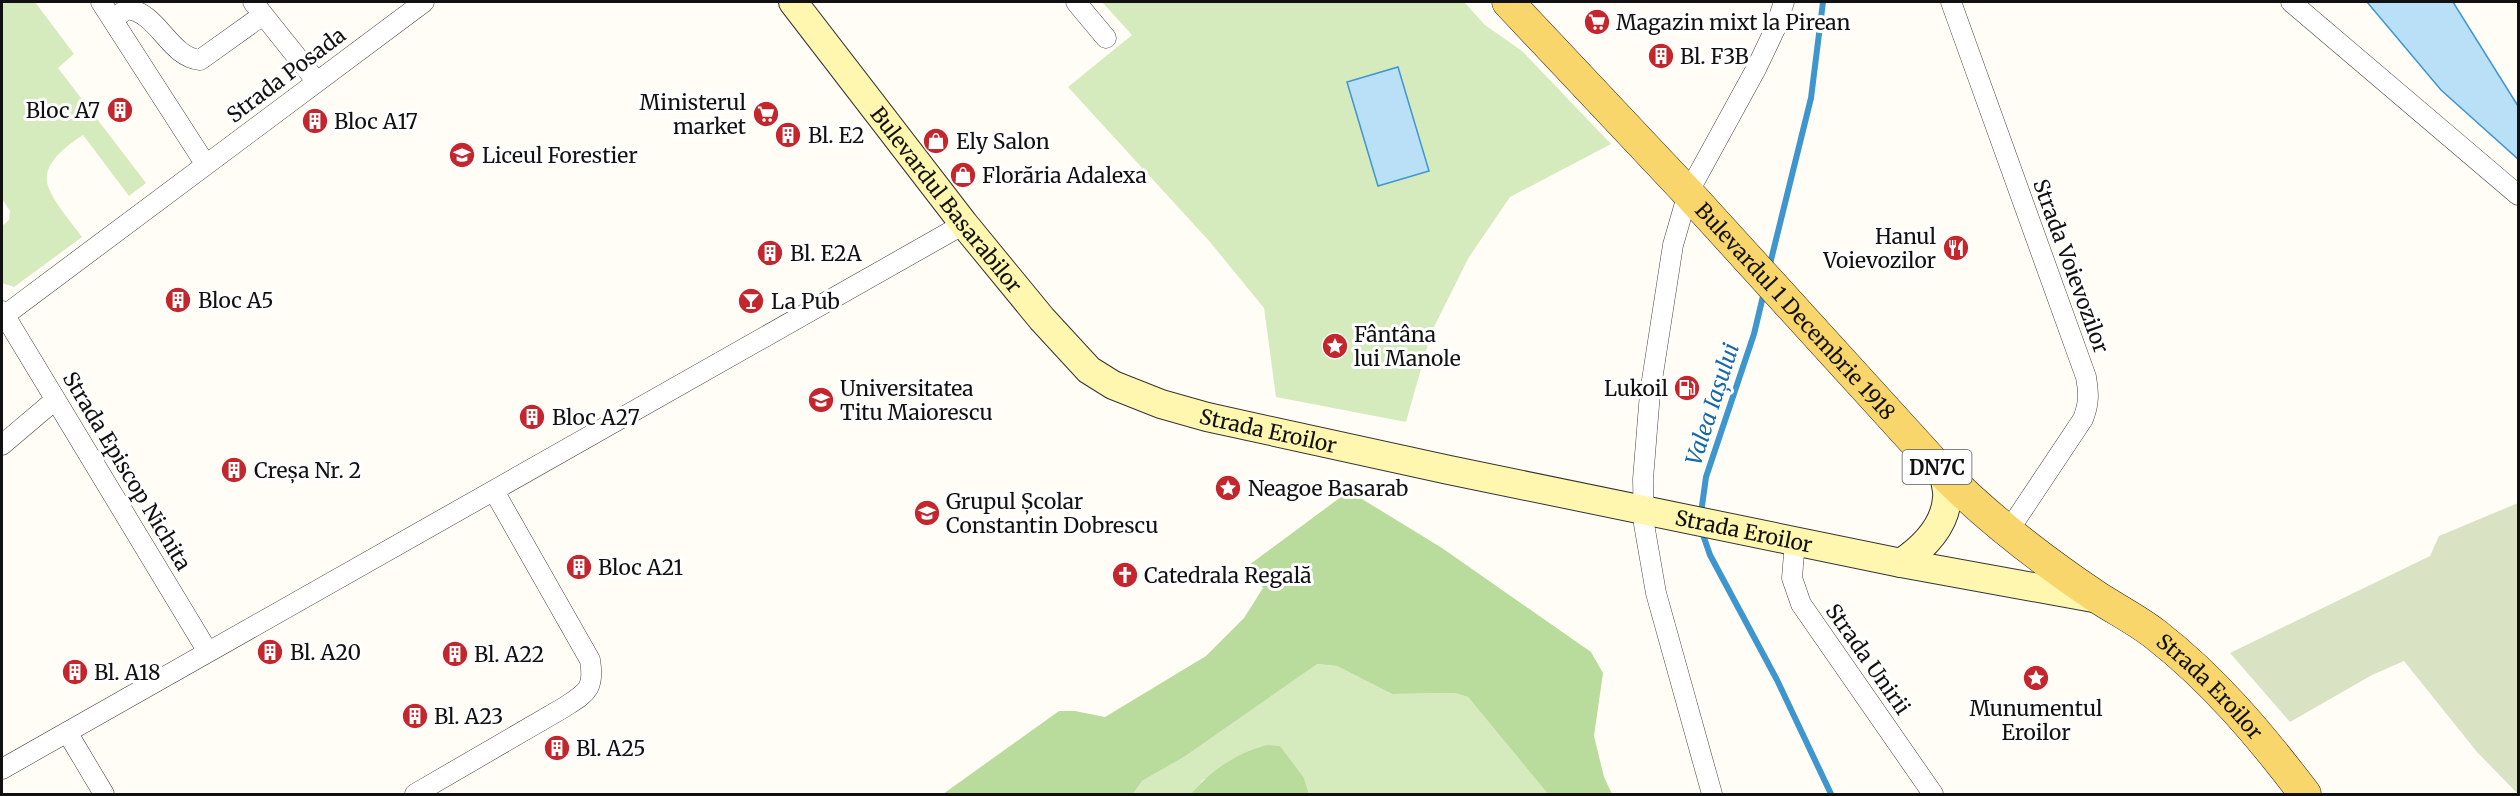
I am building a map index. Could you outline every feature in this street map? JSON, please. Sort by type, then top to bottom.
[{"type":"main road","name":"Bulevardul Basarabilor","points":[[793,2],[964,224],[1072,354],[1089,370],[1113,385]]},
{"type":"main road","name":"Bulevardul 1 Decembrie 1918","points":[[1508,2],[1739,248],[1944,474],[2007,533],[2099,598]]},
{"type":"main road","name":"Strada Eroilor","points":[[1113,385],[1150,401],[1208,417],[1758,534],[1901,563],[2099,598],[2153,633],[2211,682],[2265,742],[2305,795]]},
{"type":"main road","points":[[1901,563],[1930,540],[1940,522],[1947,498],[1944,474]]},
{"type":"street","points":[[101,2],[206,165]]},
{"type":"street","name":"Strada Posada","points":[[3,313],[424,2]]},
{"type":"street","points":[[1076,2],[1106,38]]},
{"type":"street","points":[[1712,795],[1656,593],[1650,393],[1673,244],[1688,193],[1756,69],[1784,2]]},
{"type":"street","name":"Strada Voievozilor","points":[[1951,2],[2086,377],[2089,391],[2088,405],[2083,419],[2007,533]]},
{"type":"street","points":[[2291,2],[2518,195]]},
{"type":"street","points":[[113,19],[127,9],[138,10],[173,44],[192,59],[200,60],[258,8],[317,82]]},
{"type":"street","points":[[2,770],[743,347],[964,224]]},
{"type":"street","name":"Strada Episcop Nichita","points":[[3,313],[208,652]]},
{"type":"street","points":[[2,445],[55,400]]},
{"type":"street","points":[[415,795],[563,708],[583,695],[591,686],[593,675],[590,660],[494,491]]},
{"type":"street","name":"Strada Unirii","points":[[1795,541],[1792,553],[1792,578],[1801,604],[1932,795]]},
{"type":"street","points":[[67,732],[104,795]]},
{"type":"green space","points":[[2,2],[35,2],[74,54],[58,68],[146,183],[129,196],[83,135],[71,143],[53,160],[47,174],[47,181],[56,202],[82,237],[14,287],[2,283],[2,226],[9,220],[10,211],[2,199]]},
{"type":"green space","points":[[1102,2],[1464,2],[1485,25],[1522,51],[1611,144],[1510,197],[1469,257],[1431,333],[1406,422],[1276,397],[1264,308],[1210,242],[1068,87],[1132,35]]},
{"type":"green space","points":[[1349,491],[1442,548],[1591,652],[1603,673],[1594,736],[1604,777],[1612,794],[1548,794],[1468,697],[1455,693],[1392,694],[1337,666],[1317,664],[1184,757],[1142,781],[1133,794],[943,794],[1059,711],[1075,711],[1105,717],[1206,656],[1244,618],[1263,588],[1249,565]]},
{"type":"green space","points":[[2518,503],[2518,794],[2477,752],[2404,661],[2372,675],[2290,722],[2230,653],[2430,556],[2439,536]]},
{"type":"green space","points":[[1316,664],[1337,666],[1392,694],[1455,693],[1468,697],[1548,794],[1309,794],[1304,778],[1204,779],[1191,794],[1133,794],[1142,781],[1184,757]]},
{"type":"green space","points":[[1267,745],[1280,746],[1304,778],[1309,794],[1191,794],[1207,777],[1225,764],[1256,748]]},
{"type":"water","points":[[2367,2],[2453,2],[2518,106],[2518,159],[2441,90]]},
{"type":"water","points":[[1398,67],[1429,171],[1378,186],[1347,82]]},
{"type":"waterway","name":"Valea Iașului","points":[[1769,268],[1811,98],[1823,2]]},
{"type":"waterway","name":"Valea Iașului","points":[[1701,513],[1706,477],[1754,334],[1764,292]]},
{"type":"waterway","name":"Valea Iașului","points":[[1701,529],[1710,555],[1777,680],[1831,794]]},
{"type":"place","name":"Magazin mixt la Pirean","points":[[1597,22]]},
{"type":"place","name":"Bl. F3B","points":[[1661,56]]},
{"type":"place","name":"Bloc A7","points":[[120,110]]},
{"type":"place","name":"Ministerul market","points":[[766,114]]},
{"type":"place","name":"Bloc A17","points":[[315,121]]},
{"type":"place","name":"Bl. E2","points":[[788,135]]},
{"type":"place","name":"Ely Salon","points":[[936,141]]},
{"type":"place","name":"Liceul Forestier","points":[[462,155]]},
{"type":"place","name":"Florăria Adalexa","points":[[963,175]]},
{"type":"place","name":"Hanul Voievozilor","points":[[1956,248]]},
{"type":"place","name":"Bl. E2A","points":[[770,253]]},
{"type":"place","name":"Bloc A5","points":[[178,300]]},
{"type":"place","name":"La Pub","points":[[751,301]]},
{"type":"place","name":"Fântâna lui Manole","points":[[1335,346]]},
{"type":"place","name":"Lukoil","points":[[1687,388]]},
{"type":"place","name":"Universitatea Titu Maiorescu","points":[[821,400]]},
{"type":"place","name":"Bloc A27","points":[[532,417]]},
{"type":"place","name":"Creșa Nr. 2","points":[[234,470]]},
{"type":"place","name":"Neagoe Basarab","points":[[1228,488]]},
{"type":"place","name":"Grupul Școlar Constantin Dobrescu","points":[[927,513]]},
{"type":"place","name":"Bloc A21","points":[[579,567]]},
{"type":"place","name":"Catedrala Regală","points":[[1125,575]]},
{"type":"place","name":"Bl. A20","points":[[270,652]]},
{"type":"place","name":"Bl. A22","points":[[455,654]]},
{"type":"place","name":"Bl. A18","points":[[75,672]]},
{"type":"place","name":"Munumentul Eroilor","points":[[2036,678]]},
{"type":"place","name":"Bl. A23","points":[[415,716]]},
{"type":"place","name":"Bl. A25","points":[[557,748]]}]
